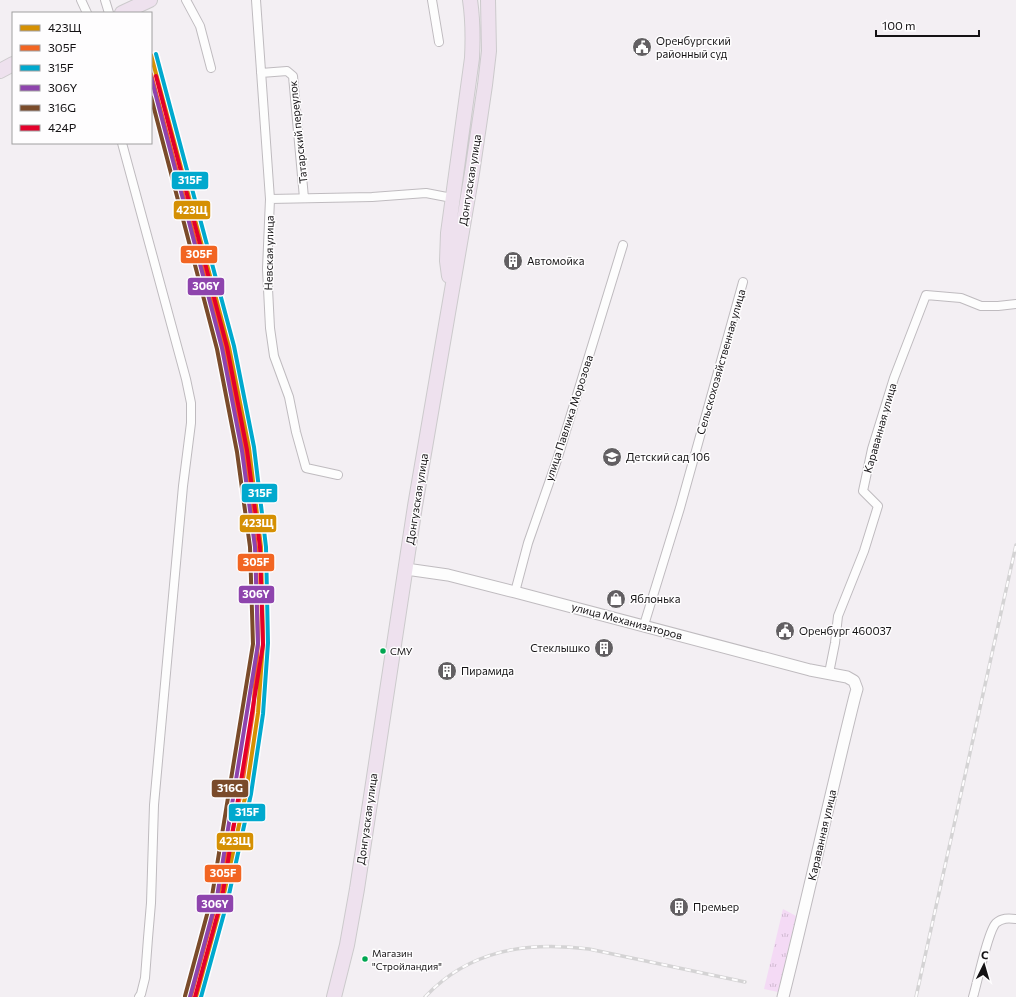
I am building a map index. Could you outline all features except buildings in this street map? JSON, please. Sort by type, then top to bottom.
[{"type":"highway","points":[[124,12],[150,0]]},
{"type":"highway","points":[[451,292],[447,261],[448,233],[468,85],[473,36],[473,17],[470,0]]},
{"type":"highway","name":"Донгузская улица","points":[[334,997],[347,945],[357,889],[415,506],[472,173],[489,51],[488,0]]},
{"type":"highway","points":[[0,71],[12,65]]},
{"type":"street","points":[[81,0],[87,12]]},
{"type":"street","points":[[105,0],[109,12]]},
{"type":"street","points":[[186,0],[200,26],[211,68]]},
{"type":"street","name":"Невская улица","points":[[256,0],[270,199],[267,269],[270,328],[274,356],[289,397],[296,432],[306,468],[338,475]]},
{"type":"street","points":[[432,0],[439,42]]},
{"type":"street","name":"Татарский переулок","points":[[261,73],[287,71],[293,76],[304,198]]},
{"type":"street","points":[[122,144],[180,356],[191,403],[191,423],[183,486],[179,547],[154,805],[151,910],[145,978],[139,997]]},
{"type":"street","points":[[270,199],[372,197],[426,193],[452,198]]},
{"type":"street","name":"улица Павлика Морозова","points":[[515,592],[528,543],[556,460],[623,245]]},
{"type":"street","name":"Сельскохозяйственная улица","points":[[644,625],[682,501],[743,282]]},
{"type":"street","name":"Караванная улица","points":[[829,673],[835,643],[838,616],[864,551],[878,506],[863,491],[872,449],[894,378],[926,295],[961,298],[981,306],[1016,304]]},
{"type":"street","name":"улица Механизаторов","points":[[406,570],[448,575],[644,625],[810,670],[847,677]]},
{"type":"street","name":"Караванная улица","points":[[783,997],[857,689],[854,681],[847,677]]},
{"type":"street","points":[[973,997],[990,934],[995,924],[1005,918],[1016,918]]},
{"type":"green space","points":[[783,909],[796,916],[778,992],[764,989]]},
{"type":"railway","points":[[916,997],[1016,545]]},
{"type":"railway","points":[[425,997],[442,981],[460,969],[480,959],[500,952],[521,948],[566,947],[589,949],[745,982]]},
{"type":"transit line","name":"315F","points":[[156,54],[234,346],[254,447],[266,547],[268,643],[263,714],[251,794],[228,899],[201,997]]},
{"type":"transit line","name":"423Щ","points":[[152,59],[229,347],[249,448],[261,547],[263,643],[258,713],[246,793],[223,898],[196,997]]},
{"type":"transit line","name":"424Р","points":[[156,76],[227,347],[247,450],[260,547],[263,645],[222,898],[195,997]]},
{"type":"transit line","name":"305F","points":[[152,78],[224,348],[244,449],[256,547],[258,643],[253,712],[241,792],[218,897],[191,996]]},
{"type":"transit line","name":"306Y","points":[[152,81],[222,348],[242,451],[255,547],[258,644],[217,897],[190,997]]},
{"type":"transit line","name":"316G","points":[[152,101],[217,349],[237,452],[250,547],[253,644],[212,896],[185,996]]},
{"type":"place","name":"Оренбургский районный суд","points":[[642,47]]},
{"type":"place","name":"Автомойка","points":[[513,261]]},
{"type":"place","name":"Детский сад 106","points":[[612,457]]},
{"type":"place","name":"Яблонька","points":[[616,599]]},
{"type":"place","name":"Оренбург 460037","points":[[785,631]]},
{"type":"place","name":"Стеклышко","points":[[604,648]]},
{"type":"place","name":"СМУ","points":[[383,651]]},
{"type":"place","name":"Пирамида","points":[[447,671]]},
{"type":"place","name":"Премьер","points":[[679,907]]},
{"type":"place","name":"Магазин \"Стройландия\"","points":[[365,959]]}]
